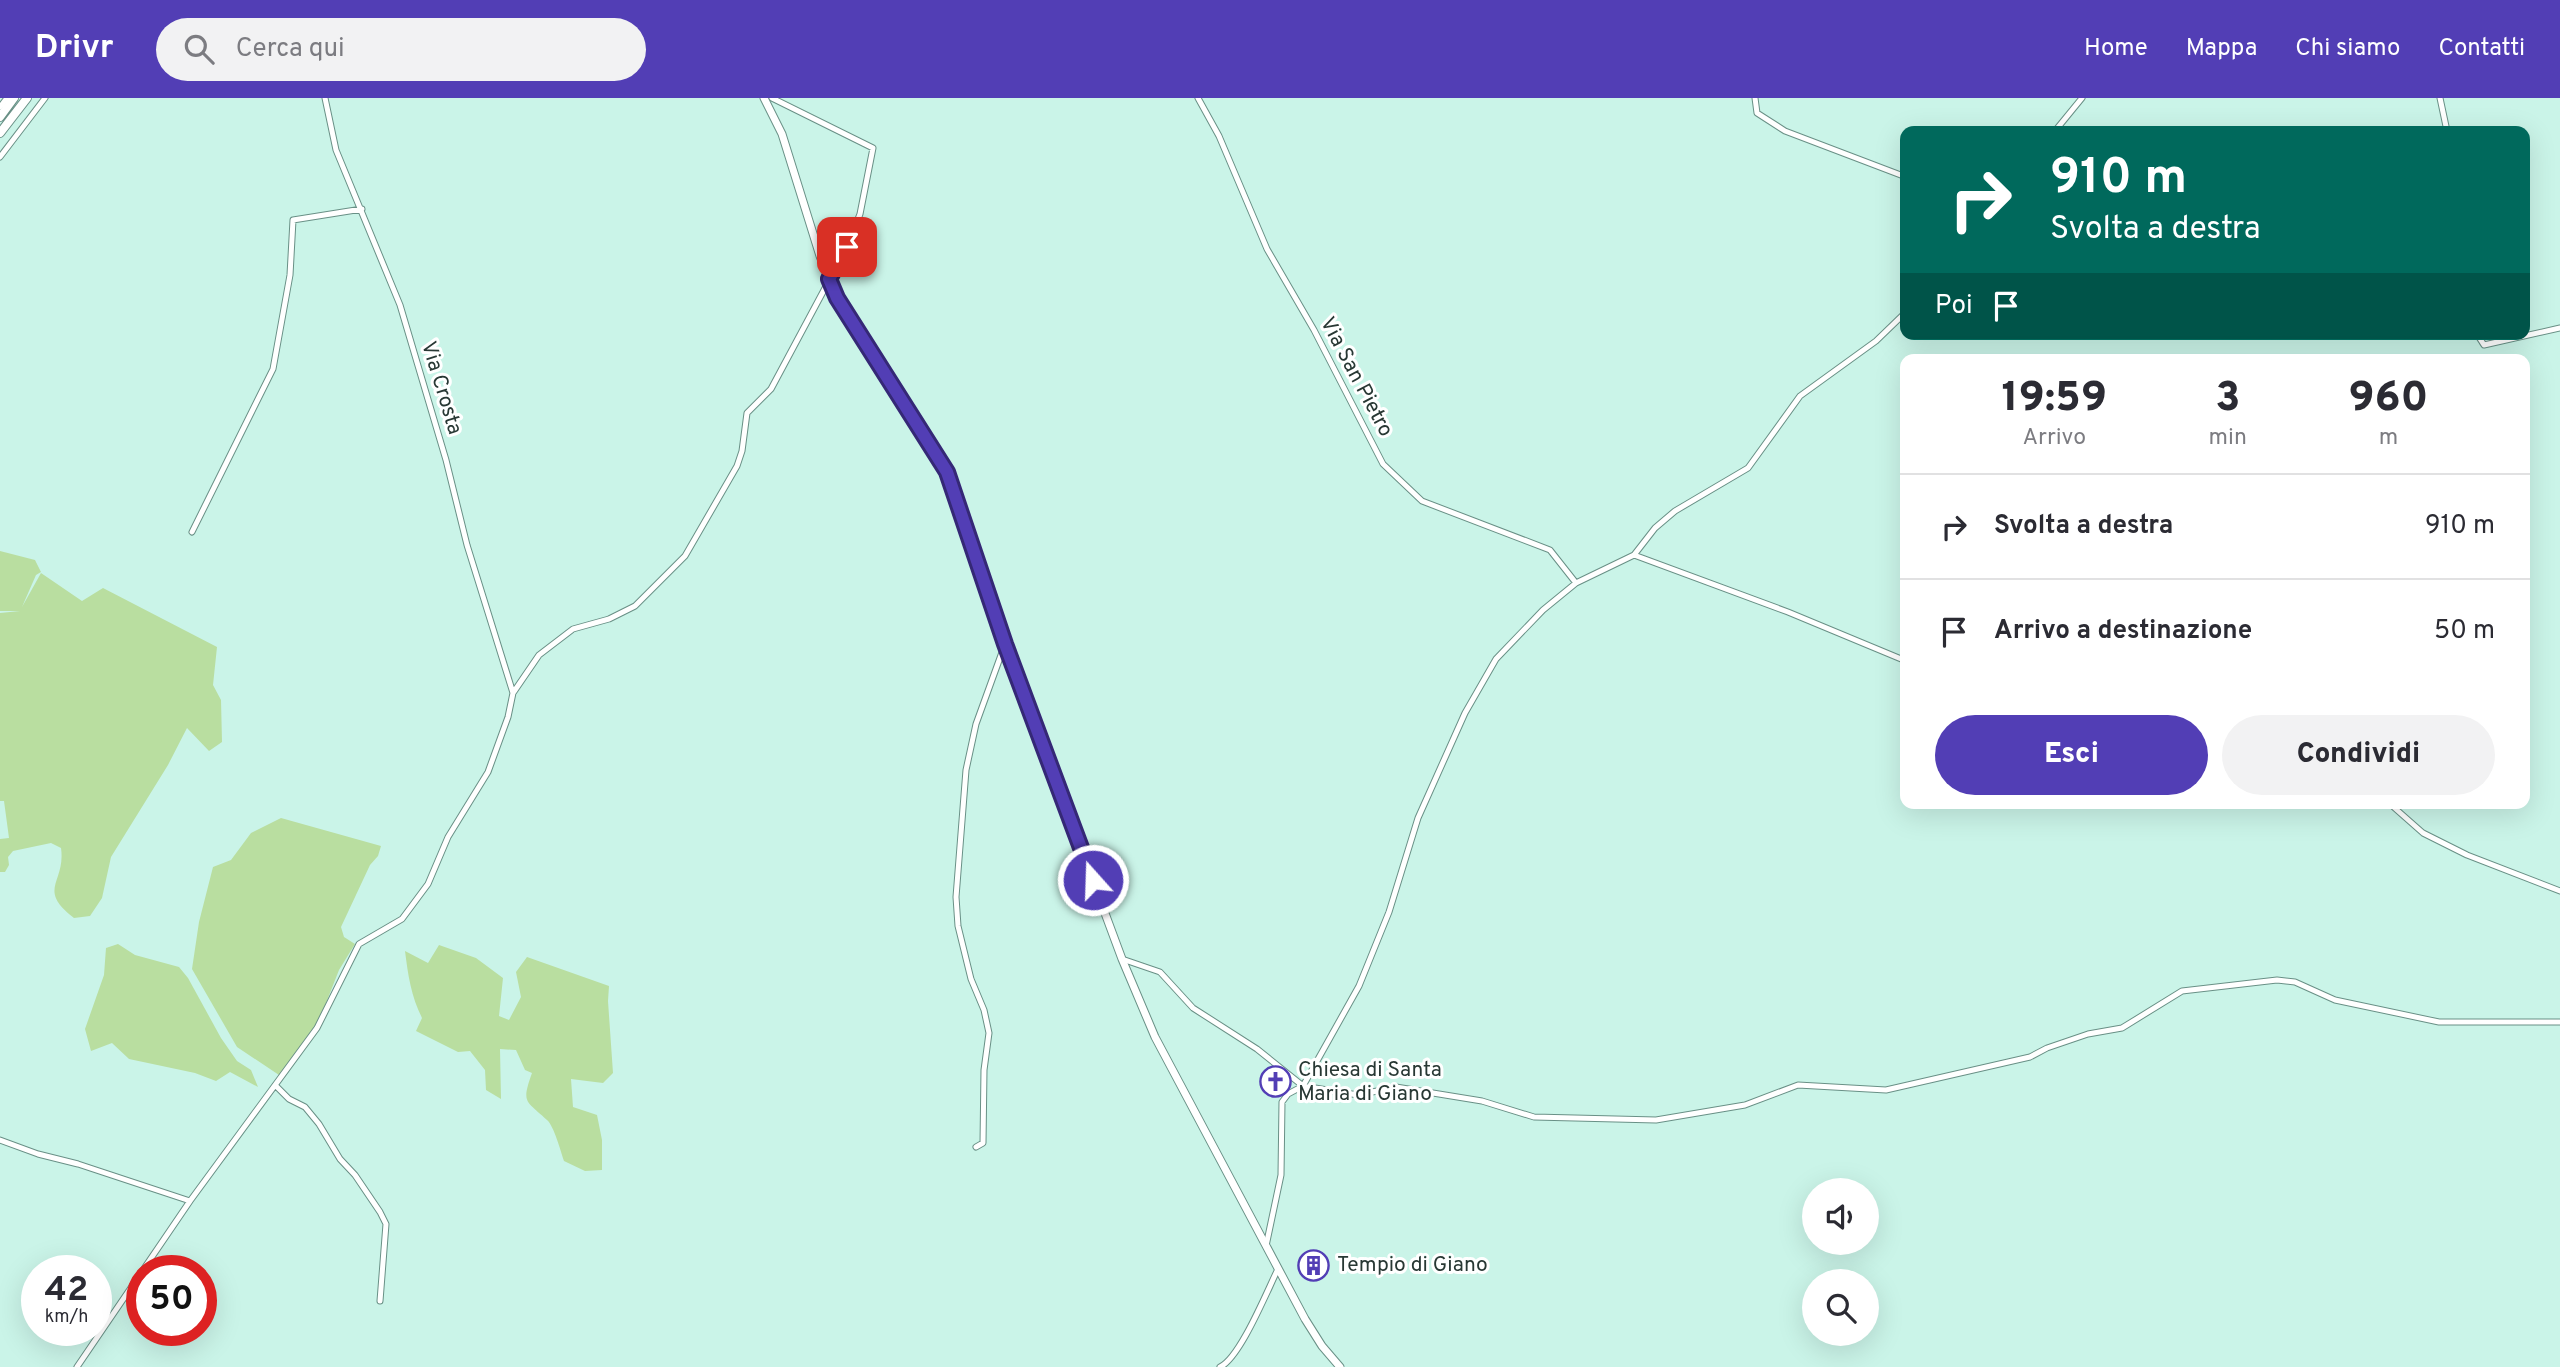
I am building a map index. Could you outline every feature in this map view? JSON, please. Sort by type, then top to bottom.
[{"type":"highway","points":[[0,117],[14,98]]},
{"type":"highway","points":[[0,133],[27,98]]},
{"type":"main road","points":[[764,98],[782,134],[837,298],[947,472],[1005,644],[1122,959],[1155,1037],[1316,1338],[1340,1367]]},
{"type":"street","points":[[0,107],[7,98]]},
{"type":"street","points":[[0,157],[45,98]]},
{"type":"street","name":"Via Crosta","points":[[324,98],[336,150],[400,305],[446,460],[467,545],[513,693]]},
{"type":"street","points":[[77,1367],[190,1201],[317,1028],[359,944],[402,919],[428,884],[448,837],[488,772],[508,718],[513,693],[539,655],[573,629],[609,619],[635,606],[685,556],[737,466],[742,451],[747,413],[771,388],[847,247],[860,214],[873,148],[772,98]]},
{"type":"street","name":"Via San Pietro","points":[[1198,98],[1219,136],[1267,250],[1314,330],[1383,464],[1422,501],[1550,550],[1576,583]]},
{"type":"street","points":[[1755,98],[1757,113],[1785,131],[1900,175]]},
{"type":"street","points":[[2059,126],[2082,98]]},
{"type":"street","points":[[2440,98],[2446,126]]},
{"type":"street","points":[[192,532],[273,369],[290,275],[293,220],[362,209]]},
{"type":"street","points":[[1266,1246],[1281,1175],[1282,1102],[1288,1094],[1303,1086],[1359,986],[1389,912],[1418,818],[1465,713],[1496,659],[1543,610],[1576,583],[1634,555],[1655,528],[1675,511],[1748,468],[1800,396],[1876,341],[1900,318]]},
{"type":"street","points":[[2530,335],[2560,328]]},
{"type":"street","points":[[2480,340],[2484,345],[2506,340]]},
{"type":"street","points":[[1634,555],[1775,607],[1900,659]]},
{"type":"street","points":[[976,1147],[983,1143],[984,1070],[989,1033],[964,952],[958,926],[956,897],[966,770],[976,724],[1005,644]]},
{"type":"street","points":[[2396,809],[2423,833],[2466,855],[2560,891]]},
{"type":"street","points":[[1122,959],[1160,972],[1193,1008],[1257,1049],[1303,1086],[1358,1095],[1396,1087],[1482,1101],[1534,1117],[1656,1120],[1745,1105],[1798,1085],[1886,1090],[2030,1057],[2088,1034],[2122,1028],[2182,991],[2277,979],[2295,982],[2335,1000],[2438,1022],[2560,1022]]},
{"type":"street","points":[[276,1086],[289,1099],[305,1107],[319,1124],[386,1224],[380,1301]]},
{"type":"street","points":[[0,1140],[190,1201]]},
{"type":"street","points":[[1220,1367],[1225,1366],[1238,1349],[1278,1269]]},
{"type":"green space","points":[[0,551],[35,560],[41,572],[36,575],[22,607],[41,573],[82,601],[103,588],[217,647],[213,685],[221,700],[222,742],[209,751],[187,728],[168,765],[111,857],[102,898],[90,916],[74,918],[57,900],[55,885],[60,870],[61,848],[51,843],[13,851],[8,857],[9,865],[5,872],[0,872],[0,839],[9,838],[4,801],[0,801],[0,613],[20,611],[0,611]]},
{"type":"green space","points":[[281,818],[381,846],[341,927],[344,937],[355,944],[339,970],[319,1021],[279,1075],[237,1047],[192,969],[199,922],[213,867],[231,860],[251,833]]},
{"type":"green space","points":[[118,944],[135,955],[179,967],[188,978],[221,1038],[237,1061],[251,1070],[258,1087],[230,1072],[216,1081],[195,1073],[129,1059],[112,1043],[91,1051],[85,1029],[104,975],[106,948]]},
{"type":"green space","points":[[439,945],[476,958],[503,978],[499,1016],[509,1020],[521,997],[516,972],[527,957],[609,986],[613,1073],[603,1083],[571,1079],[573,1107],[597,1115],[602,1140],[602,1170],[585,1171],[564,1161],[550,1123],[528,1101],[526,1096],[532,1073],[525,1070],[516,1050],[500,1049],[501,1099],[486,1090],[485,1070],[470,1051],[458,1052],[416,1031],[422,1018],[413,993],[405,951],[428,963]]},
{"type":"place","name":"Chiesa di Santa Maria di Giano","points":[[1275,1082]]},
{"type":"place","name":"Tempio di Giano","points":[[1314,1265]]},
{"type":"route","points":[[847,247],[829,279],[837,298],[947,472],[1005,644],[1093,880]]}]
